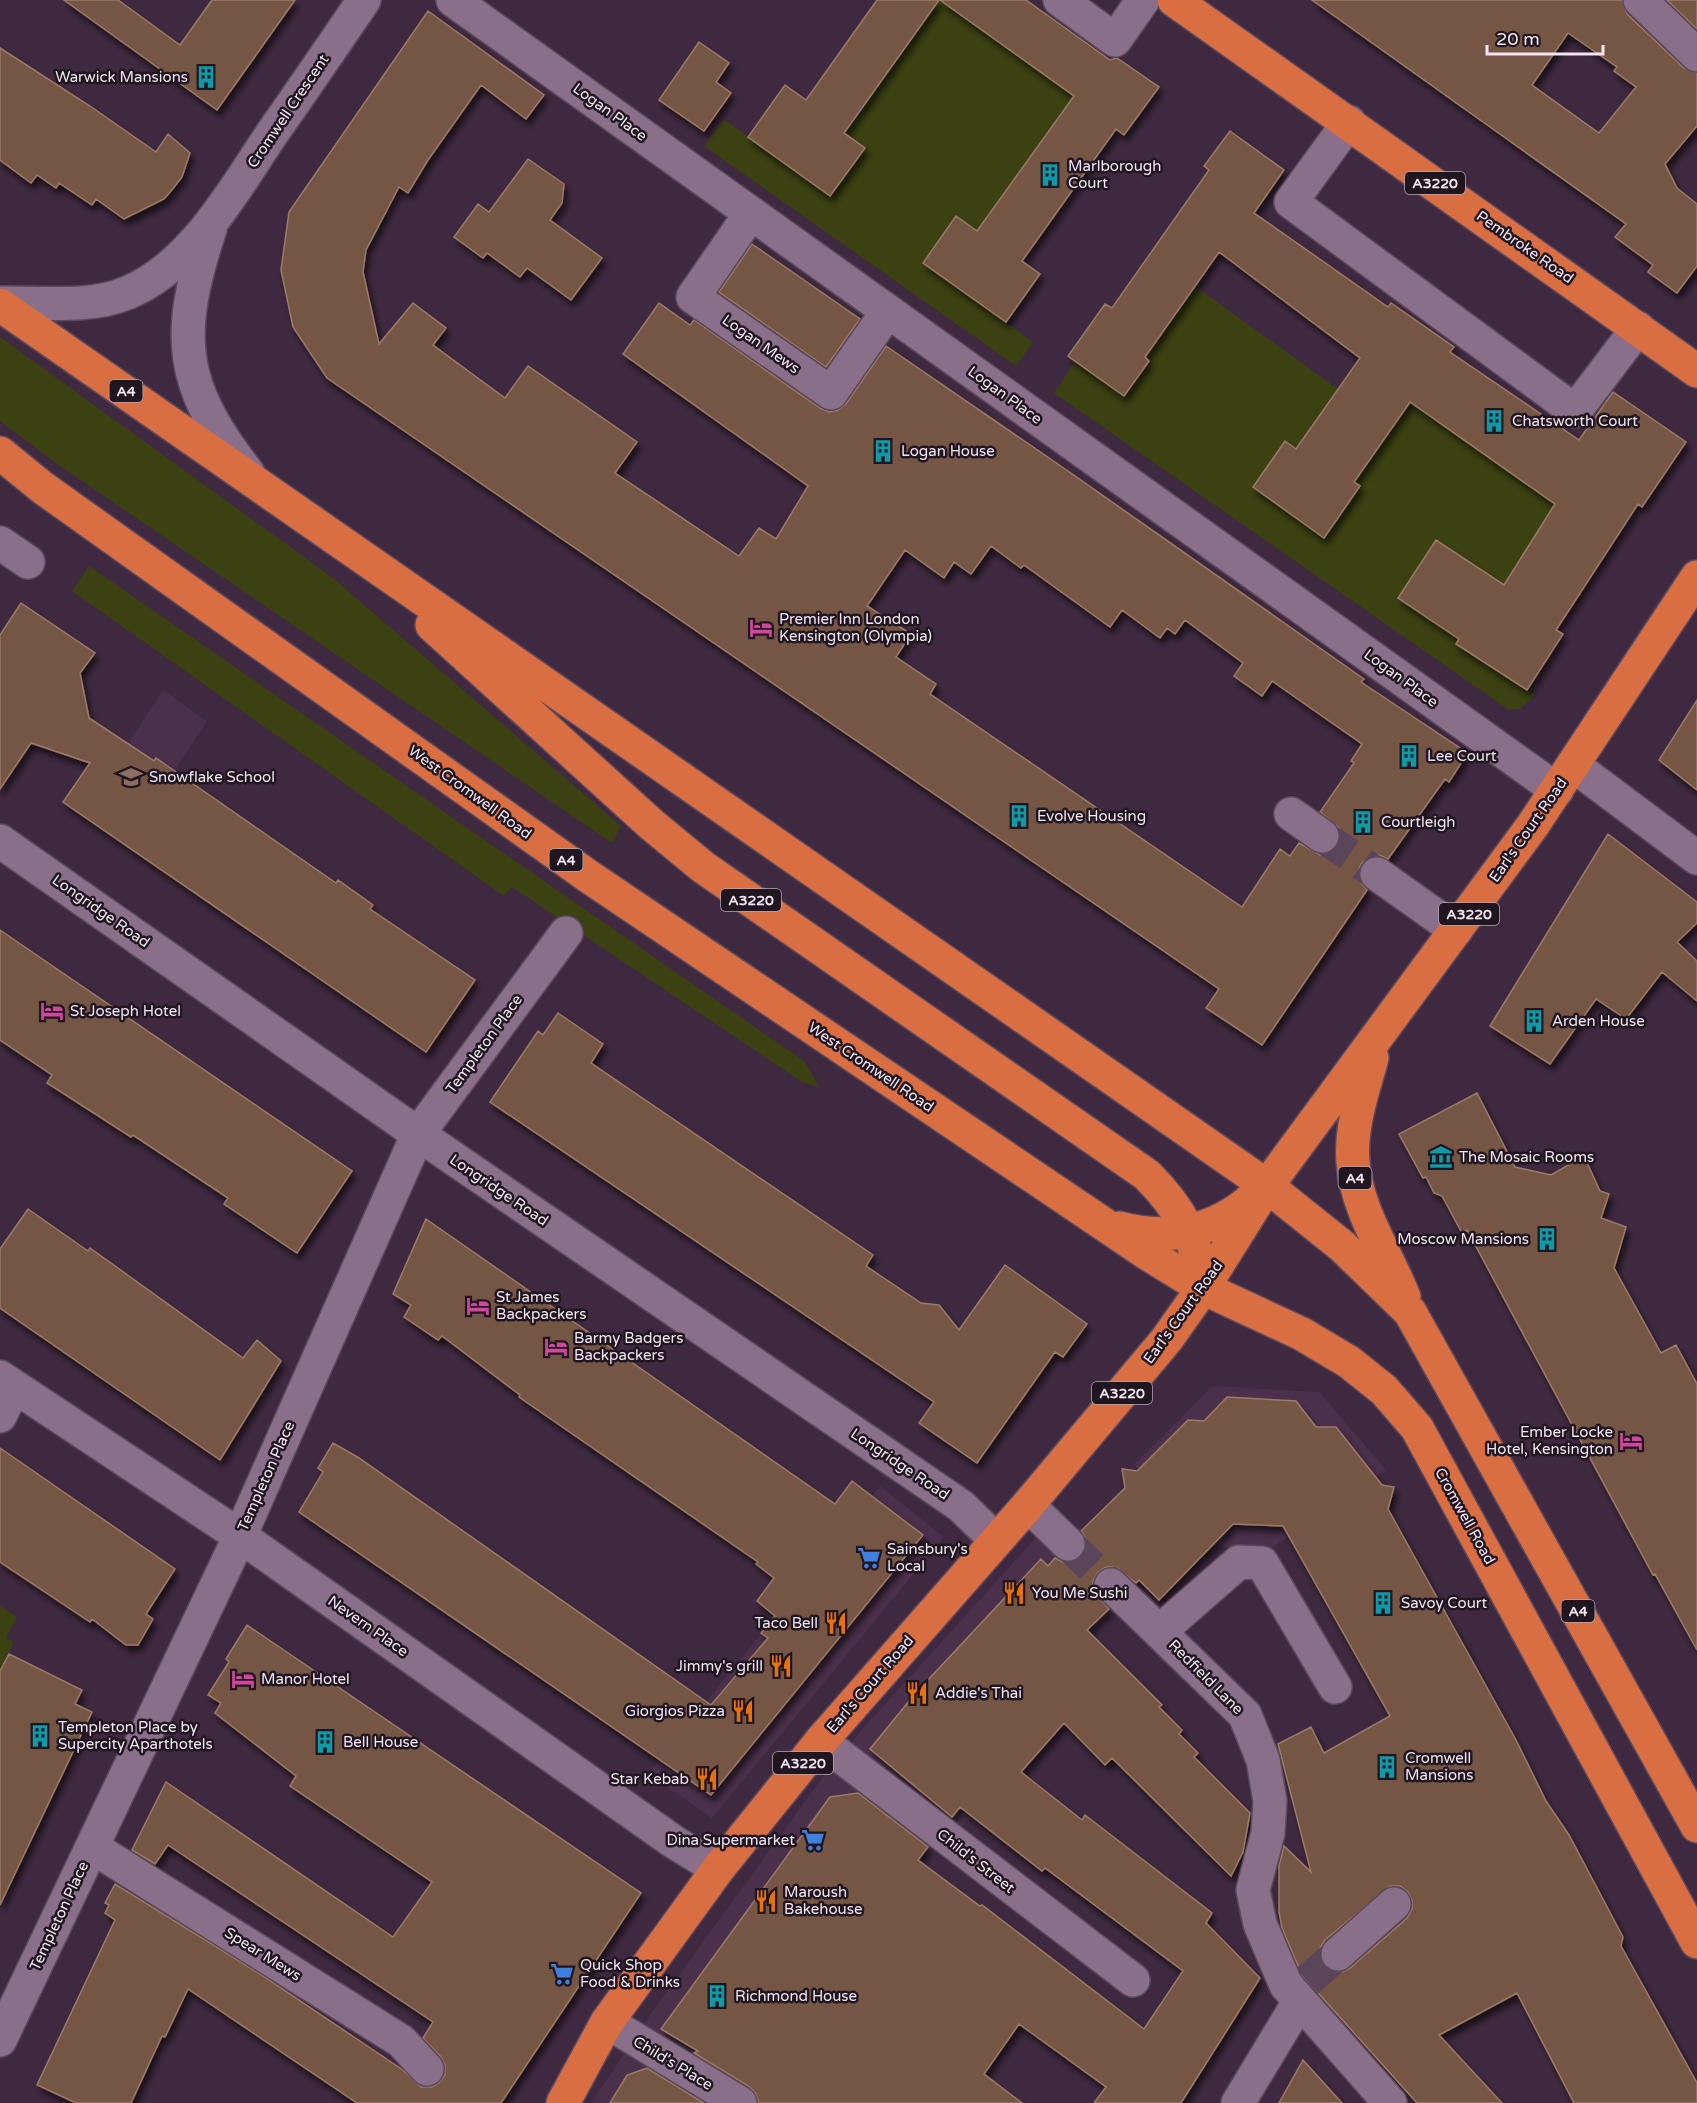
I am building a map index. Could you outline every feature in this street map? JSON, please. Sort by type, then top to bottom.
[{"type":"highway","name":"Pembroke Road","points":[[1185,3],[1697,371]]},
{"type":"highway","name":"A4","points":[[0,304],[1267,1186],[1372,1273],[1410,1312]]},
{"type":"highway","name":"West Cromwell Road","points":[[0,453],[43,488],[588,876],[1098,1219]]},
{"type":"highway","name":"A3220","points":[[335,536],[651,824],[703,867],[1129,1160],[1165,1193],[1180,1212],[1201,1268],[1203,1288]]},
{"type":"highway","name":"Earl's Court Road","points":[[563,2103],[607,2022],[718,1869],[821,1741],[1028,1505],[1167,1338],[1203,1288],[1267,1186],[1565,778],[1697,577]]},
{"type":"highway","name":"A4","points":[[1378,1036],[1357,1115],[1353,1163],[1366,1213],[1390,1262],[1410,1312],[1697,1826]]},
{"type":"highway","name":"A4","points":[[1098,1219],[1138,1233],[1160,1235],[1203,1229],[1224,1219],[1267,1186]]},
{"type":"highway","name":"Cromwell Road","points":[[1098,1219],[1203,1288],[1302,1334],[1349,1362],[1384,1390],[1417,1428],[1697,1942]]},
{"type":"street","name":"Cromwell Crescent","points":[[0,304],[70,302],[126,294],[170,265],[213,221],[364,0]]},
{"type":"street","name":"Logan Place","points":[[453,0],[888,311],[1565,778],[1697,858]]},
{"type":"street","points":[[1060,0],[1115,40],[1143,0]]},
{"type":"street","points":[[1641,0],[1697,55]]},
{"type":"street","points":[[1349,122],[1291,202],[1575,411],[1638,328]]},
{"type":"street","name":"Logan Mews","points":[[751,213],[693,297],[831,393],[888,311]]},
{"type":"street","name":"Cromwell Crescent","points":[[213,221],[189,305],[188,335],[191,369],[202,405],[219,437],[252,478]]},
{"type":"street","points":[[0,543],[28,562]]},
{"type":"street","points":[[1291,814],[1322,836]]},
{"type":"street","name":"Longridge Road","points":[[0,841],[418,1134],[961,1506],[996,1540]]},
{"type":"street","points":[[1377,874],[1456,930]]},
{"type":"street","name":"Templeton Place","points":[[0,2040],[240,1536],[418,1134],[566,933]]},
{"type":"street","points":[[0,1416],[7,1382]]},
{"type":"street","name":"Nevern Place","points":[[7,1382],[240,1536],[674,1842],[718,1869]]},
{"type":"street","points":[[1028,1505],[1068,1544]]},
{"type":"street","points":[[1160,1631],[1239,1562],[1262,1563],[1335,1687]]},
{"type":"street","name":"Redfield Lane","points":[[1112,1585],[1245,1715],[1263,1760],[1270,1801],[1268,1833],[1253,1890],[1260,1924],[1298,1989],[1390,2103]]},
{"type":"street","name":"Child's Street","points":[[821,1741],[1133,1980]]},
{"type":"street","name":"Spear Mews","points":[[92,1847],[401,2041],[427,2069]]},
{"type":"street","points":[[1338,1954],[1394,1904]]},
{"type":"street","points":[[1238,2103],[1298,1989]]},
{"type":"street","name":"Child's Place","points":[[607,2022],[740,2103]]},
{"type":"shaded area","name":"Snowflake School","points":[[163,690],[207,721],[174,771],[187,808],[151,863],[63,803],[99,750],[116,762]]},
{"type":"shaded area","points":[[1213,1386],[1319,1392],[1386,1470],[1270,1549],[1216,1547],[1134,1464]]},
{"type":"shaded area","points":[[880,1486],[944,1537],[712,1818],[648,1774]]},
{"type":"shaded area","points":[[1043,1530],[1117,1607],[1022,1698],[1048,1724],[959,1830],[889,1810],[715,2060],[733,2070],[716,2103],[591,2103],[653,2011],[825,1774],[861,1731]]},
{"type":"green space","points":[[939,0],[1074,96],[977,231],[956,216],[923,262],[1033,342],[1016,366],[704,146],[724,119],[831,196],[865,148],[844,133]]},
{"type":"green space","points":[[1195,286],[1338,389],[1296,449],[1285,441],[1253,487],[1324,538],[1360,486],[1354,482],[1410,402],[1539,493],[1548,491],[1559,498],[1495,600],[1487,595],[1456,644],[1535,695],[1520,709],[1509,710],[1054,393],[1075,361],[1125,395],[1148,361],[1145,357]]},
{"type":"green space","points":[[0,337],[333,578],[621,826],[612,843],[60,466],[0,421]]},
{"type":"green space","points":[[89,566],[804,1061],[820,1088],[802,1082],[512,887],[504,896],[72,591]]},
{"type":"green space","points":[[0,1606],[17,1617],[6,1638],[14,1642],[0,1671]]},
{"type":"building","name":"Warwick Mansions","points":[[64,0],[118,0],[180,45],[212,0],[295,0],[217,110]]},
{"type":"building","points":[[877,0],[939,0],[844,133],[865,148],[830,196],[748,137],[785,85],[806,100]]},
{"type":"building","name":"Marlborough Court","points":[[940,0],[1026,0],[1110,60],[1117,58],[1159,87],[1124,135],[1116,129],[1022,261],[1040,274],[1006,322],[923,263],[956,216],[977,231],[1074,96]]},
{"type":"building","points":[[1312,0],[1622,0],[1627,14],[1684,68],[1697,73],[1697,126],[1665,164],[1677,188],[1697,204],[1697,266],[1677,293],[1648,272],[1653,265],[1615,237],[1626,224]],"holes":[[[1568,33],[1617,67],[1614,71],[1636,87],[1599,133],[1532,85]]]},
{"type":"building","points":[[1667,0],[1697,0],[1697,29]]},
{"type":"building","points":[[428,11],[544,95],[526,119],[481,85],[428,160],[408,193],[399,187],[366,250],[363,272],[379,344],[413,303],[446,328],[433,345],[505,398],[528,366],[637,442],[615,473],[739,556],[759,528],[776,539],[808,486],[623,354],[659,303],[690,325],[694,320],[829,412],[838,410],[846,404],[886,346],[1364,679],[1361,682],[1463,750],[1460,754],[1465,757],[1449,782],[1445,779],[1388,859],[1379,855],[1370,857],[1361,864],[1358,872],[1360,881],[1367,890],[1262,1045],[1206,1008],[1219,989],[327,378],[293,327],[281,270],[289,212]],"holes":[[[991,546],[1021,568],[1024,565],[1110,627],[1122,610],[1160,638],[1167,628],[1175,634],[1185,620],[1243,663],[1234,676],[1262,696],[1272,681],[1362,744],[1351,761],[1354,763],[1320,812],[1339,828],[1341,838],[1337,847],[1329,853],[1320,855],[1299,843],[1290,856],[1280,849],[1242,907],[930,694],[936,684],[896,657],[911,634],[867,606],[905,550],[944,578],[954,562],[971,574]]]},
{"type":"building","points":[[699,42],[729,63],[716,82],[731,93],[704,131],[659,100]]},
{"type":"building","points":[[0,48],[156,152],[168,134],[190,153],[182,177],[164,199],[124,219],[96,199],[92,205],[59,183],[56,188],[37,175],[31,183],[0,160]]},
{"type":"building","name":"Chatsworth Court","points":[[1230,131],[1284,170],[1254,213],[1388,307],[1391,303],[1454,347],[1450,352],[1579,440],[1613,392],[1686,442],[1642,507],[1638,504],[1556,630],[1563,634],[1527,690],[1456,644],[1459,639],[1398,598],[1436,540],[1504,585],[1555,504],[1410,402],[1354,482],[1360,486],[1324,538],[1253,487],[1285,441],[1296,449],[1360,358],[1219,252],[1145,357],[1149,361],[1124,396],[1068,356],[1105,304],[1112,308],[1209,170],[1204,166]]},
{"type":"building","points":[[528,159],[564,184],[562,203],[550,220],[602,258],[571,300],[527,268],[520,277],[487,253],[483,258],[454,237],[478,204],[489,212]]},
{"type":"building","points":[[752,244],[860,319],[826,367],[719,292]]},
{"type":"building","points":[[21,603],[95,653],[80,673],[89,718],[154,761],[156,758],[336,883],[338,880],[373,905],[370,909],[475,980],[426,1052],[63,802],[90,763],[31,743],[0,789],[0,635]]},
{"type":"building","points":[[1697,700],[1697,790],[1659,760]]},
{"type":"building","points":[[1608,834],[1697,902],[1697,923],[1677,942],[1697,961],[1697,1001],[1662,972],[1626,1019],[1596,999],[1550,1064],[1490,1026]]},
{"type":"building","points":[[0,930],[352,1171],[297,1253],[224,1204],[228,1198],[133,1135],[131,1137],[47,1083],[52,1075],[0,1040]]},
{"type":"building","points":[[558,1013],[603,1044],[591,1063],[873,1255],[866,1266],[921,1303],[939,1305],[959,1330],[1005,1265],[1087,1324],[1063,1357],[1055,1352],[977,1463],[919,1423],[934,1402],[490,1102],[538,1031],[543,1035]]},
{"type":"building","points":[[1477,1093],[1515,1167],[1551,1175],[1584,1156],[1600,1191],[1609,1194],[1601,1218],[1626,1227],[1614,1268],[1661,1353],[1676,1345],[1697,1384],[1697,1650],[1655,1574],[1653,1575],[1467,1230],[1462,1233],[1442,1196],[1434,1193],[1426,1177],[1423,1178],[1399,1134]]},
{"type":"building","points":[[28,1209],[88,1251],[90,1248],[243,1358],[257,1340],[281,1361],[220,1460],[0,1308],[0,1249]]},
{"type":"building","points":[[426,1219],[835,1504],[852,1481],[923,1535],[711,1795],[299,1512],[323,1472],[318,1468],[333,1443],[359,1458],[711,1705],[768,1638],[761,1633],[775,1616],[757,1601],[774,1578],[756,1564],[758,1562],[519,1397],[520,1395],[442,1336],[438,1340],[404,1317],[411,1305],[393,1294]]},
{"type":"building","points":[[1227,1397],[1296,1401],[1316,1427],[1336,1427],[1382,1485],[1394,1487],[1388,1509],[1516,1740],[1546,1801],[1569,1835],[1623,1937],[1621,1946],[1697,2083],[1697,2103],[1574,2103],[1517,1993],[1439,2035],[1502,2103],[1417,2103],[1302,1975],[1282,1928],[1279,1912],[1279,1866],[1284,1846],[1311,1872],[1278,1744],[1311,1727],[1324,1753],[1390,1716],[1283,1526],[1233,1524],[1159,1600],[1139,1580],[1136,1583],[1116,1567],[1106,1567],[1098,1572],[1093,1581],[1093,1591],[1109,1609],[1087,1630],[1162,1705],[1159,1707],[1182,1730],[1179,1734],[1198,1753],[1194,1757],[1250,1813],[1243,1852],[1231,1876],[1112,1758],[1105,1765],[1064,1723],[1021,1772],[1082,1820],[1085,1815],[1212,1913],[1206,1923],[1260,1978],[1181,2103],[1094,2103],[1106,2087],[1019,2024],[984,2074],[1022,2103],[759,2103],[750,2087],[694,2053],[698,2051],[661,2029],[830,1797],[858,1793],[928,1847],[918,1860],[980,1906],[982,1905],[1144,2029],[1183,1971],[1045,1868],[1042,1871],[960,1807],[952,1817],[870,1749],[914,1695],[1041,1559],[1048,1566],[1055,1558],[1063,1562],[1072,1562],[1082,1557],[1086,1549],[1086,1539],[1081,1531],[1125,1488],[1122,1469],[1137,1471],[1188,1420],[1204,1421]],"holes":[[[1390,1886],[1400,1886],[1408,1892],[1412,1901],[1412,1909],[1407,1918],[1350,1968],[1342,1972],[1333,1972],[1324,1967],[1320,1957],[1320,1948],[1325,1940]]]},
{"type":"building","points":[[0,1448],[175,1569],[146,1614],[153,1619],[138,1645],[126,1645],[92,1619],[90,1622],[0,1562]]},
{"type":"building","points":[[247,1625],[641,1893],[501,2103],[357,2103],[188,1989],[165,2037],[162,2036],[131,2103],[76,2103],[37,2085],[115,1920],[105,1913],[109,1905],[105,1903],[115,1884],[257,1972],[403,2070],[421,2087],[432,2087],[439,2083],[445,2075],[445,2065],[441,2057],[423,2038],[433,2022],[168,1845],[155,1864],[132,1850],[166,1782],[393,1937],[432,1882],[290,1786],[296,1776],[215,1713],[221,1703],[208,1695],[229,1662],[226,1659]]},
{"type":"building","name":"Templeton Place by Supercity Aparthotels","points":[[9,1654],[82,1690],[75,1704],[92,1712],[0,1905],[0,1671]]},
{"type":"building","points":[[1303,2060],[1342,2103],[1279,2103]]},
{"type":"building","points":[[647,2068],[704,2103],[610,2103],[627,2075]]},
{"type":"tunnel","points":[[1322,836],[1377,874]]},
{"type":"tunnel","points":[[1068,1544],[1111,1585]]},
{"type":"tunnel","points":[[1307,1981],[1338,1954]]},
{"type":"place","name":"Warwick Mansions","points":[[206,77]]},
{"type":"place","name":"Marlborough Court","points":[[1050,175]]},
{"type":"place","name":"Chatsworth Court","points":[[1494,421]]},
{"type":"place","name":"Logan House","points":[[883,451]]},
{"type":"place","name":"Premier Inn London Kensington (Olympia)","points":[[761,628]]},
{"type":"place","name":"Lee Court","points":[[1409,756]]},
{"type":"place","name":"Snowflake School","points":[[131,777]]},
{"type":"place","name":"Evolve Housing","points":[[1019,816]]},
{"type":"place","name":"Courtleigh","points":[[1363,822]]},
{"type":"place","name":"St Joseph Hotel","points":[[52,1011]]},
{"type":"place","name":"Arden House","points":[[1534,1021]]},
{"type":"place","name":"The Mosaic Rooms","points":[[1441,1157]]},
{"type":"place","name":"Moscow Mansions","points":[[1547,1239]]},
{"type":"place","name":"St James Backpackers","points":[[478,1306]]},
{"type":"place","name":"Barmy Badgers Backpackers","points":[[556,1347]]},
{"type":"place","name":"Ember Locke Hotel, Kensington","points":[[1631,1441]]},
{"type":"place","name":"Sainsbury's Local","points":[[869,1558]]},
{"type":"place","name":"You Me Sushi","points":[[1014,1593]]},
{"type":"place","name":"Savoy Court","points":[[1383,1603]]},
{"type":"place","name":"Taco Bell","points":[[836,1623]]},
{"type":"place","name":"Jimmy's grill","points":[[781,1666]]},
{"type":"place","name":"Manor Hotel","points":[[243,1679]]},
{"type":"place","name":"Addie's Thai","points":[[917,1693]]},
{"type":"place","name":"Giorgios Pizza","points":[[743,1711]]},
{"type":"place","name":"Templeton Place by Supercity Aparthotels","points":[[40,1736]]},
{"type":"place","name":"Bell House","points":[[325,1742]]},
{"type":"place","name":"Cromwell Mansions","points":[[1387,1767]]},
{"type":"place","name":"Star Kebab","points":[[707,1779]]},
{"type":"place","name":"Dina Supermarket","points":[[813,1840]]},
{"type":"place","name":"Maroush Bakehouse","points":[[766,1901]]},
{"type":"place","name":"Quick Shop Food & Drinks","points":[[562,1974]]},
{"type":"place","name":"Richmond House","points":[[717,1996]]}]
